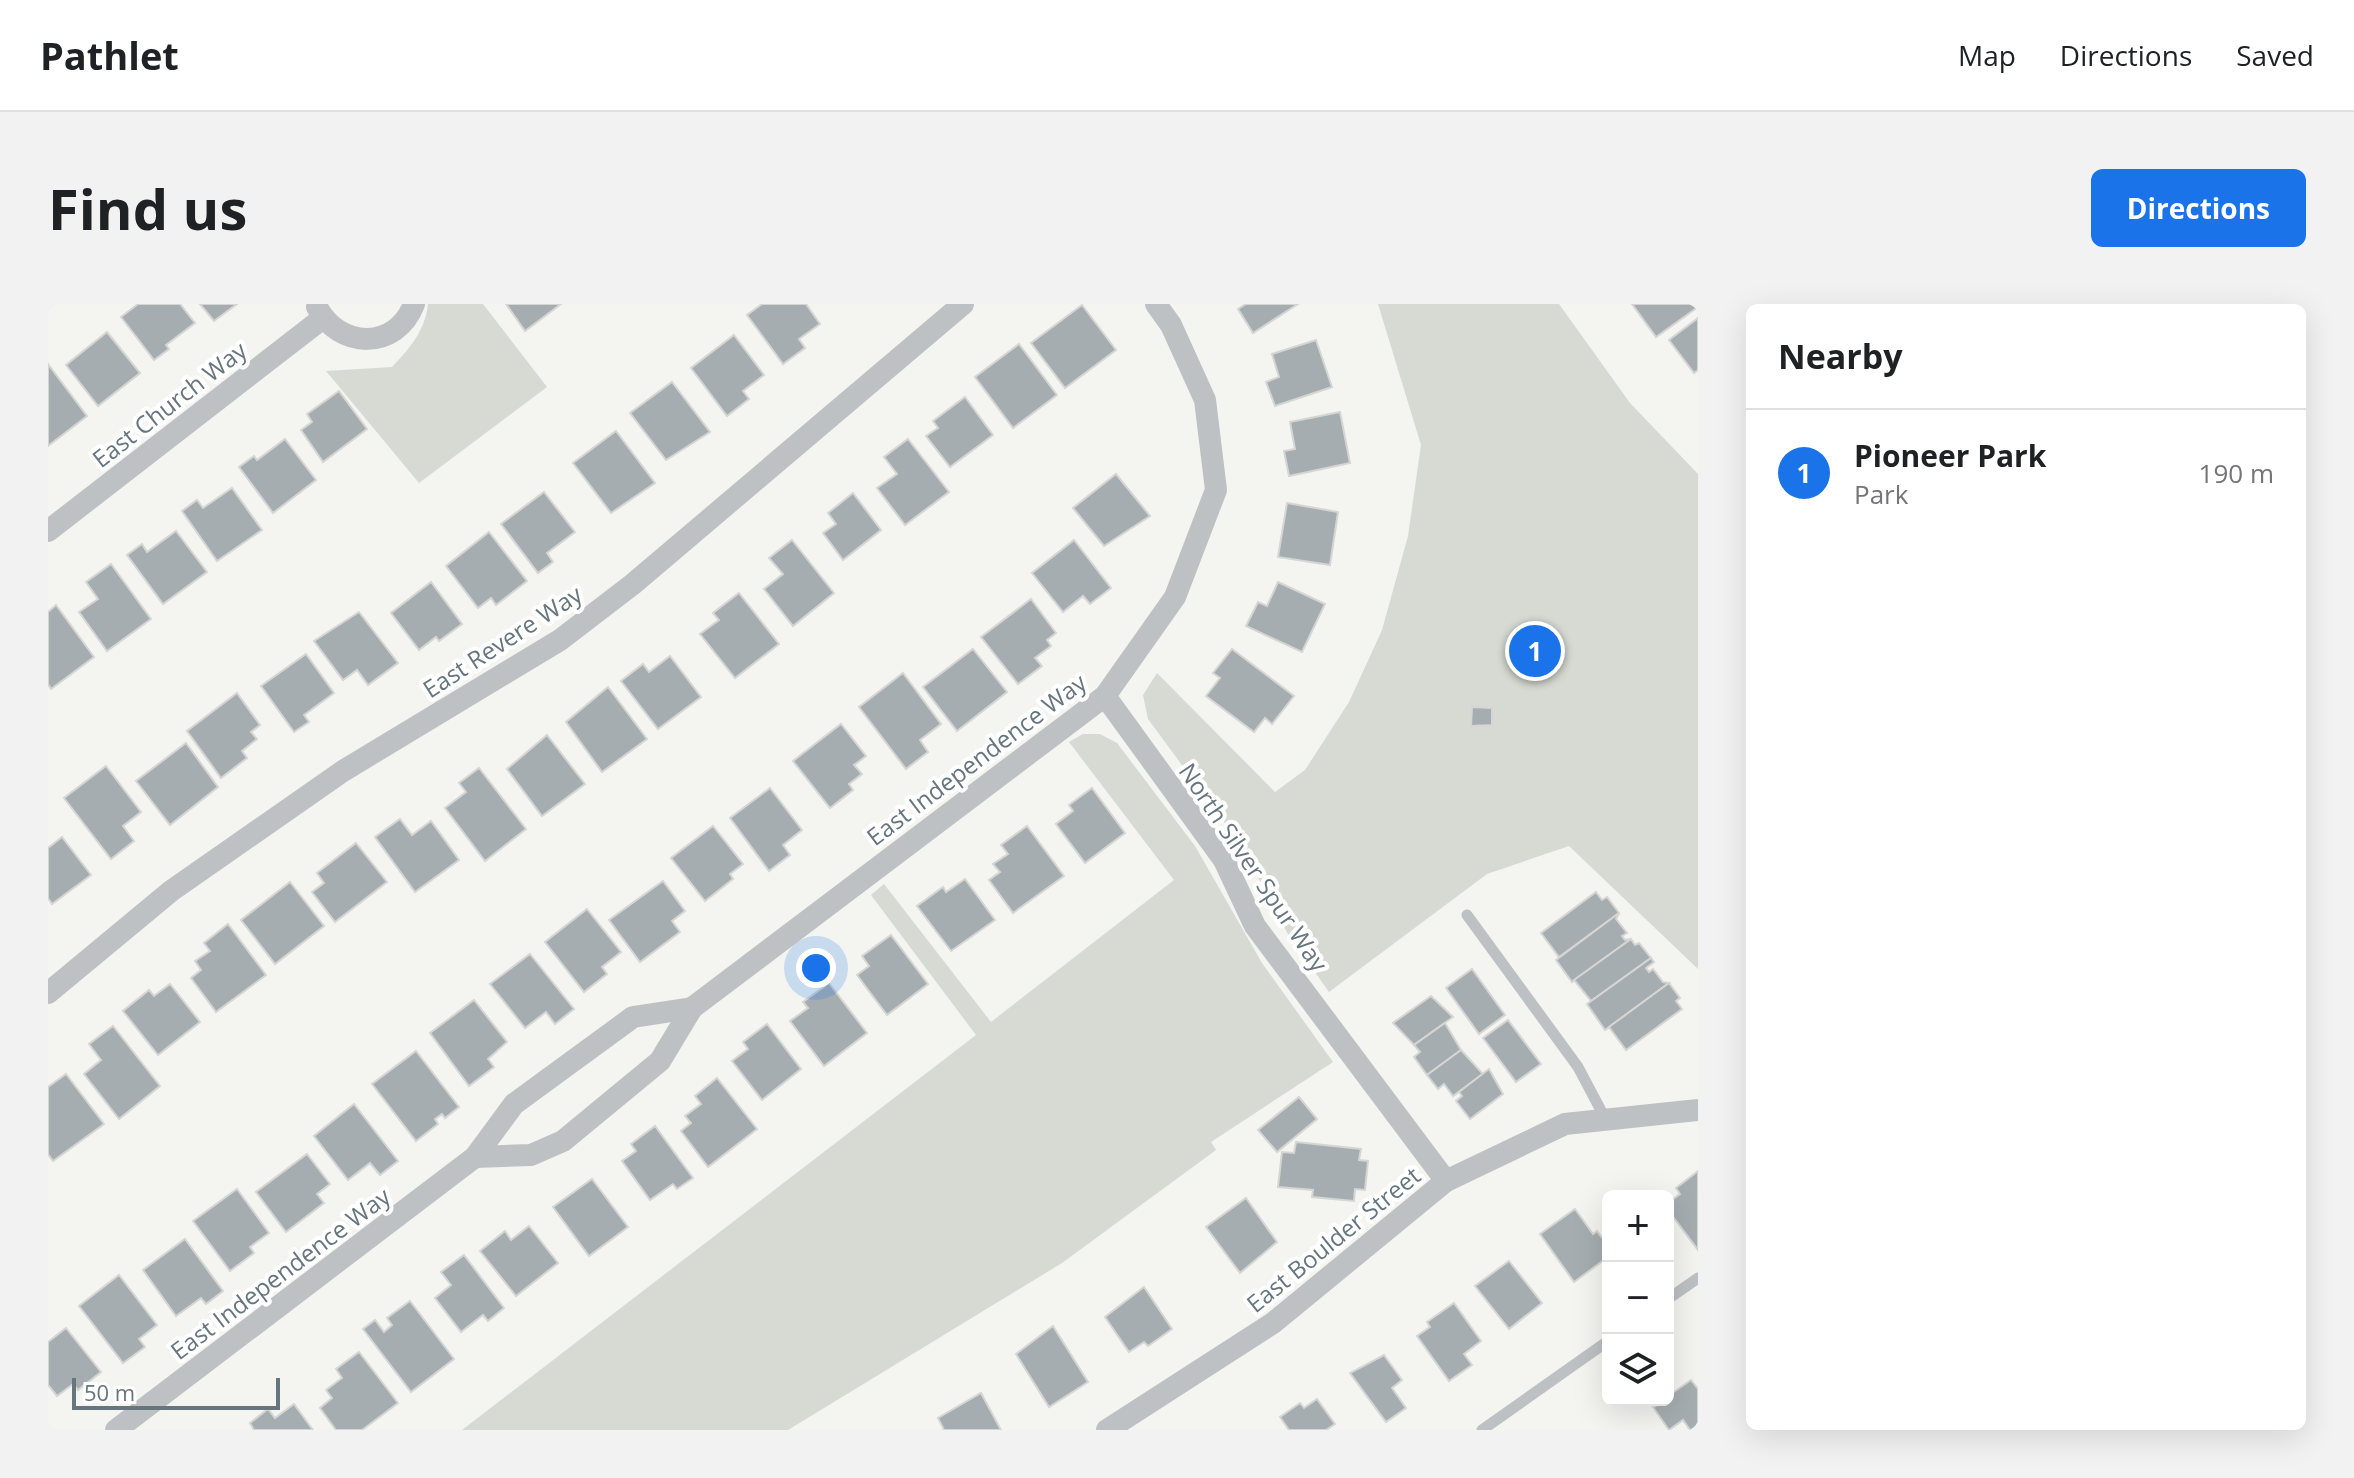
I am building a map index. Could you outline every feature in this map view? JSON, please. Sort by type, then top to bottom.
[{"type":"street","points":[[320,311],[342,335],[354,339],[380,338],[402,323],[414,304]]},
{"type":"street","name":"East Revere Way","points":[[48,993],[171,891],[343,771],[560,640],[633,584],[963,304]]},
{"type":"street","name":"East Independence Way","points":[[475,1157],[531,1155],[563,1141],[660,1061],[692,1008],[1105,696],[1175,597],[1216,490],[1205,400],[1171,325],[1156,304]]},
{"type":"street","name":"East Church Way","points":[[48,531],[320,311]]},
{"type":"street","name":"North Silver Spur Way","points":[[1105,696],[1224,860],[1255,926],[1446,1181]]},
{"type":"street","name":"East Independence Way","points":[[116,1430],[475,1157],[514,1104],[633,1017],[692,1008]]},
{"type":"street","name":"East Boulder Street","points":[[1107,1430],[1273,1323],[1446,1181],[1565,1124],[1698,1110]]},
{"type":"lane","points":[[1467,915],[1578,1067],[1606,1120]]},
{"type":"lane","points":[[1674,1295],[1698,1278]]},
{"type":"lane","points":[[1482,1430],[1602,1345]]},
{"type":"shaded area","points":[[428,304],[483,304],[547,387],[419,483],[326,371],[392,367],[420,331]]},
{"type":"shaded area","points":[[1378,304],[1559,304],[1630,403],[1698,474],[1698,969],[1569,846],[1487,874],[1329,992],[1288,934],[1241,845],[1148,719],[1143,695],[1157,673],[1275,792],[1305,770],[1349,702],[1382,630],[1408,536],[1421,445]]},
{"type":"shaded area","points":[[1083,734],[1100,734],[1117,743],[1195,846],[1262,963],[1333,1062],[1211,1142],[1216,1150],[1062,1263],[788,1430],[462,1430],[976,1035],[871,895],[884,884],[991,1022],[1174,880],[1069,742]]},
{"type":"building","points":[[138,304],[180,304],[195,323],[166,345],[169,349],[154,360],[121,317]]},
{"type":"building","points":[[200,304],[237,304],[214,321]]},
{"type":"building","points":[[506,304],[561,304],[525,331]]},
{"type":"building","points":[[762,304],[806,304],[820,324],[799,339],[805,348],[783,364],[747,315]]},
{"type":"building","points":[[1246,304],[1298,304],[1253,333],[1238,309]]},
{"type":"building","points":[[1632,304],[1698,304],[1698,307],[1656,337]]},
{"type":"building","points":[[1082,305],[1116,350],[1065,388],[1031,343]]},
{"type":"building","points":[[1698,318],[1698,370],[1694,373],[1669,340]]},
{"type":"building","points":[[107,332],[140,373],[98,406],[66,365]]},
{"type":"building","points":[[734,335],[764,375],[743,391],[749,399],[727,416],[691,368]]},
{"type":"building","points":[[1316,340],[1332,387],[1275,406],[1266,382],[1279,377],[1272,354]]},
{"type":"building","points":[[1019,344],[1057,395],[1013,428],[975,377]]},
{"type":"building","points":[[48,364],[87,416],[48,446]]},
{"type":"building","points":[[672,382],[710,432],[666,460],[630,413]]},
{"type":"building","points":[[339,391],[367,429],[323,462],[301,430],[312,422],[307,414]]},
{"type":"building","points":[[965,397],[993,435],[950,467],[926,436],[938,428],[933,421]]},
{"type":"building","points":[[1340,412],[1350,463],[1289,476],[1284,451],[1295,449],[1290,422]]},
{"type":"building","points":[[616,431],[655,483],[611,513],[573,463]]},
{"type":"building","points":[[285,439],[316,480],[273,513],[239,467],[254,456],[257,460]]},
{"type":"building","points":[[908,439],[949,492],[905,525],[877,488],[897,474],[884,457]]},
{"type":"building","points":[[1116,474],[1150,516],[1104,546],[1073,508]]},
{"type":"building","points":[[232,488],[262,530],[217,561],[182,511],[197,500],[203,508]]},
{"type":"building","points":[[544,492],[575,532],[547,553],[553,562],[538,573],[501,524]]},
{"type":"building","points":[[853,493],[881,530],[843,560],[823,533],[836,524],[828,513]]},
{"type":"building","points":[[1287,503],[1338,512],[1330,565],[1278,557]]},
{"type":"building","points":[[176,531],[207,572],[163,604],[127,555],[142,544],[147,552]]},
{"type":"building","points":[[489,532],[527,581],[496,605],[491,598],[478,608],[446,566]]},
{"type":"building","points":[[792,540],[834,593],[793,626],[764,589],[783,574],[769,558]]},
{"type":"building","points":[[1074,540],[1111,588],[1090,604],[1083,596],[1063,612],[1032,573]]},
{"type":"building","points":[[111,564],[151,619],[107,651],[79,612],[98,599],[86,582]]},
{"type":"building","points":[[431,582],[462,624],[439,641],[436,637],[419,650],[391,613]]},
{"type":"building","points":[[1278,582],[1325,604],[1302,652],[1246,626],[1258,602],[1267,606]]},
{"type":"building","points":[[739,593],[779,644],[735,678],[700,634],[719,620],[713,613]]},
{"type":"building","points":[[1031,599],[1056,633],[1047,640],[1051,646],[1035,658],[1042,666],[1018,684],[981,637]]},
{"type":"building","points":[[56,605],[94,657],[51,689],[48,684],[48,612]]},
{"type":"building","points":[[359,612],[398,663],[368,685],[357,670],[343,680],[314,641]]},
{"type":"building","points":[[973,649],[1007,692],[957,731],[923,687]]},
{"type":"building","points":[[1232,649],[1294,696],[1272,724],[1265,718],[1254,732],[1206,696],[1220,678],[1213,673]]},
{"type":"building","points":[[306,654],[334,693],[304,715],[309,722],[294,732],[261,686]]},
{"type":"building","points":[[670,656],[701,697],[658,729],[621,681],[643,664],[649,672]]},
{"type":"building","points":[[903,673],[941,724],[920,740],[928,752],[906,769],[859,707]]},
{"type":"building","points":[[608,687],[647,739],[602,772],[566,722]]},
{"type":"building","points":[[237,693],[260,725],[251,732],[257,739],[242,751],[247,758],[221,778],[187,731]]},
{"type":"building","points":[[1472,707],[1492,708],[1492,725],[1471,726]]},
{"type":"building","points":[[841,724],[866,756],[854,765],[862,774],[849,784],[853,790],[830,808],[793,761]]},
{"type":"building","points":[[547,735],[585,784],[542,816],[507,769]]},
{"type":"building","points":[[186,743],[218,787],[170,825],[136,781]]},
{"type":"building","points":[[106,766],[141,812],[123,826],[134,841],[111,859],[64,798]]},
{"type":"building","points":[[479,768],[526,829],[485,861],[445,808],[466,792],[459,783]]},
{"type":"building","points":[[770,788],[802,830],[783,845],[790,855],[769,871],[730,818]]},
{"type":"building","points":[[1092,788],[1125,833],[1085,863],[1056,824],[1073,811],[1069,805]]},
{"type":"building","points":[[400,819],[412,835],[431,821],[459,860],[415,892],[375,837]]},
{"type":"building","points":[[713,826],[743,864],[730,874],[733,879],[705,901],[671,858]]},
{"type":"building","points":[[1027,826],[1064,876],[1013,913],[989,880],[1000,872],[993,864],[1008,854],[1001,845]]},
{"type":"building","points":[[62,837],[91,875],[52,904],[48,898],[48,848]]},
{"type":"building","points":[[356,843],[387,882],[335,922],[312,892],[324,883],[317,873]]},
{"type":"building","points":[[965,879],[995,920],[951,951],[917,906],[943,887],[946,892]]},
{"type":"building","points":[[663,881],[685,911],[672,921],[680,932],[640,962],[609,920]]},
{"type":"building","points":[[290,882],[324,926],[275,964],[241,920]]},
{"type":"building","points":[[1596,892],[1602,900],[1607,897],[1619,913],[1559,957],[1541,933]]},
{"type":"building","points":[[587,909],[621,952],[602,967],[607,974],[584,992],[545,942]]},
{"type":"building","points":[[1619,913],[1616,919],[1627,933],[1622,936],[1625,940],[1631,939],[1572,982],[1556,960]]},
{"type":"building","points":[[228,924],[266,975],[216,1012],[191,978],[201,970],[195,961],[210,951],[204,943]]},
{"type":"building","points":[[891,935],[928,984],[887,1015],[857,975],[869,966],[862,956]]},
{"type":"building","points":[[1631,939],[1635,945],[1639,943],[1651,958],[1591,1001],[1574,980]]},
{"type":"building","points":[[530,954],[574,1009],[555,1024],[546,1012],[525,1028],[490,984]]},
{"type":"building","points":[[1651,958],[1654,962],[1646,968],[1649,972],[1653,969],[1663,982],[1669,983],[1605,1030],[1587,1004]]},
{"type":"building","points":[[1472,969],[1505,1015],[1479,1034],[1446,988]]},
{"type":"building","points":[[829,983],[867,1033],[824,1066],[790,1021],[808,1008],[803,1002]]},
{"type":"building","points":[[1669,983],[1680,998],[1676,1001],[1682,1009],[1626,1050],[1609,1027]]},
{"type":"building","points":[[170,984],[200,1022],[158,1055],[123,1011],[149,990],[154,996]]},
{"type":"building","points":[[1431,996],[1453,1017],[1414,1045],[1393,1023]]},
{"type":"building","points":[[474,1000],[507,1042],[488,1059],[494,1067],[469,1086],[430,1033]]},
{"type":"building","points":[[1508,1020],[1541,1064],[1516,1082],[1483,1038]]},
{"type":"building","points":[[1445,1023],[1461,1050],[1427,1075],[1414,1057],[1420,1052],[1414,1045]]},
{"type":"building","points":[[767,1024],[801,1069],[762,1100],[732,1061],[748,1049],[743,1042]]},
{"type":"building","points":[[113,1026],[160,1086],[119,1119],[84,1074],[101,1060],[89,1044]]},
{"type":"building","points":[[1461,1050],[1483,1074],[1453,1096],[1444,1084],[1438,1089],[1427,1075]]},
{"type":"building","points":[[416,1051],[459,1107],[445,1118],[442,1114],[435,1119],[438,1124],[416,1141],[372,1084]]},
{"type":"building","points":[[1489,1069],[1503,1094],[1470,1119],[1456,1101],[1462,1096],[1459,1092]]},
{"type":"building","points":[[66,1074],[104,1124],[53,1161],[48,1154],[48,1087]]},
{"type":"building","points":[[717,1078],[757,1129],[708,1167],[681,1131],[691,1123],[685,1116],[701,1104],[695,1096]]},
{"type":"building","points":[[1299,1097],[1317,1119],[1277,1152],[1258,1130]]},
{"type":"building","points":[[354,1104],[398,1161],[380,1175],[370,1163],[348,1180],[314,1136]]},
{"type":"building","points":[[655,1126],[693,1178],[677,1189],[673,1184],[650,1200],[622,1161],[636,1151],[631,1144]]},
{"type":"building","points":[[1296,1142],[1361,1149],[1359,1160],[1368,1161],[1365,1190],[1355,1189],[1354,1201],[1312,1197],[1313,1190],[1278,1187],[1282,1152],[1294,1153]]},
{"type":"building","points":[[307,1154],[330,1184],[317,1194],[324,1203],[286,1232],[256,1192]]},
{"type":"building","points":[[1698,1171],[1698,1250],[1674,1218],[1674,1198],[1680,1194],[1676,1188]]},
{"type":"building","points":[[592,1179],[628,1227],[589,1256],[553,1207]]},
{"type":"building","points":[[237,1189],[269,1233],[250,1247],[254,1253],[230,1271],[193,1221]]},
{"type":"building","points":[[1246,1198],[1277,1242],[1240,1273],[1206,1227]]},
{"type":"building","points":[[1575,1209],[1593,1234],[1597,1231],[1602,1238],[1602,1261],[1574,1282],[1540,1234]]},
{"type":"building","points":[[529,1226],[558,1263],[516,1296],[480,1251],[505,1231],[511,1240]]},
{"type":"building","points":[[185,1239],[223,1291],[206,1304],[201,1298],[176,1316],[143,1270]]},
{"type":"building","points":[[464,1255],[504,1308],[488,1321],[483,1315],[461,1332],[435,1298],[451,1285],[441,1272]]},
{"type":"building","points":[[1509,1261],[1542,1303],[1509,1329],[1475,1286]]},
{"type":"building","points":[[119,1275],[157,1325],[139,1339],[145,1347],[123,1363],[79,1306]]},
{"type":"building","points":[[1144,1287],[1172,1329],[1148,1346],[1144,1342],[1129,1352],[1105,1317]]},
{"type":"building","points":[[410,1301],[454,1359],[411,1392],[363,1329],[375,1320],[384,1332],[392,1325],[387,1318]]},
{"type":"building","points":[[1454,1303],[1481,1341],[1464,1354],[1472,1365],[1449,1381],[1417,1336],[1430,1327],[1427,1322]]},
{"type":"building","points":[[1053,1326],[1088,1382],[1049,1407],[1016,1354]]},
{"type":"building","points":[[66,1328],[101,1372],[78,1390],[73,1384],[57,1396],[48,1385],[48,1342]]},
{"type":"building","points":[[359,1352],[398,1403],[362,1430],[336,1430],[320,1408],[332,1398],[326,1390],[342,1378],[336,1369]]},
{"type":"building","points":[[1384,1355],[1402,1380],[1392,1388],[1406,1408],[1386,1422],[1350,1373]]},
{"type":"building","points":[[1691,1380],[1698,1389],[1698,1430],[1690,1430],[1683,1420],[1669,1430],[1653,1407],[1674,1406],[1674,1392]]},
{"type":"building","points":[[981,1393],[1001,1430],[944,1430],[938,1418]]},
{"type":"building","points":[[1317,1399],[1335,1424],[1326,1430],[1289,1430],[1280,1417],[1300,1403],[1304,1408]]},
{"type":"building","points":[[294,1404],[313,1430],[254,1430],[250,1423],[268,1409],[275,1418]]},
{"type":"place","name":"Pioneer Park","points":[[1535,651]]}]
